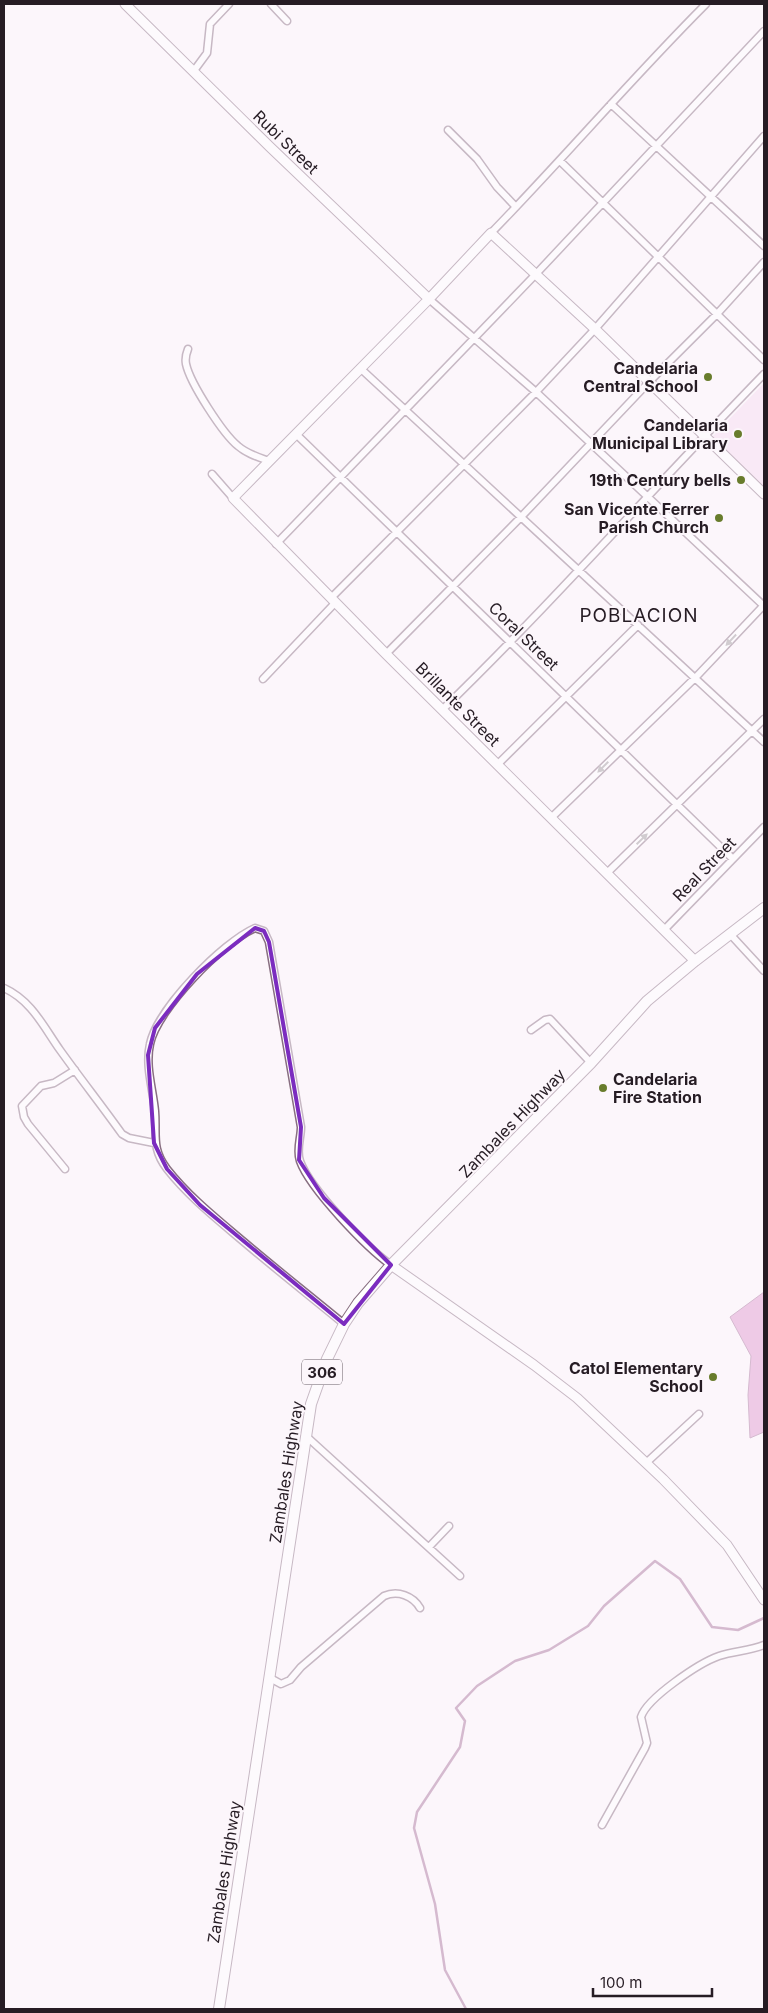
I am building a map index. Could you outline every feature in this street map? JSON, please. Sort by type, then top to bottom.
[{"type":"main road","name":"Zambales Highway","points":[[218,2009],[311,1404],[318,1382],[344,1324],[358,1303],[391,1265],[591,1063],[647,1002],[695,961],[764,908]]},
{"type":"street","name":"Rubi Street","points":[[125,4],[302,178],[429,299]]},
{"type":"street","points":[[193,72],[207,53],[210,24],[229,4]]},
{"type":"street","points":[[272,4],[287,21]]},
{"type":"street","points":[[212,474],[233,498],[429,299],[706,4]]},
{"type":"street","points":[[276,544],[604,203],[656,144],[764,31]]},
{"type":"street","points":[[611,104],[764,246]]},
{"type":"street","points":[[448,130],[476,159],[516,207]]},
{"type":"street","points":[[263,679],[333,600],[398,531],[536,392],[595,329],[712,198],[764,136]]},
{"type":"street","points":[[560,161],[764,360]]},
{"type":"street","points":[[491,233],[595,329],[764,494]]},
{"type":"street","points":[[386,654],[717,314],[764,262]]},
{"type":"street","points":[[429,299],[536,392],[764,605],[696,677],[551,818]]},
{"type":"street","points":[[188,349],[185,358],[190,375],[208,407],[231,440],[243,450],[269,460]]},
{"type":"street","points":[[360,368],[578,571],[696,677],[764,742]]},
{"type":"street","points":[[442,709],[511,643],[647,496],[764,374]]},
{"type":"street","name":"Coral Street","points":[[296,434],[734,859]]},
{"type":"street","name":"Brillante Street","points":[[233,498],[276,544],[695,961]]},
{"type":"street","points":[[497,765],[638,625]]},
{"type":"street","points":[[607,873],[764,719]]},
{"type":"street","name":"Real Street","points":[[664,930],[764,827]]},
{"type":"street","points":[[344,1324],[303,1289],[279,1273],[200,1205],[167,1168],[160,1158],[154,1143],[155,1110],[148,1055],[155,1028],[166,1010],[197,974],[225,949],[255,928],[262,928],[269,942],[301,1127],[299,1160],[324,1198],[378,1256],[534,1365],[577,1398],[727,1545],[764,1600]]},
{"type":"street","points":[[730,934],[764,971]]},
{"type":"street","points":[[4,988],[26,1003],[122,1134],[135,1140],[154,1143]]},
{"type":"street","points":[[531,1030],[545,1020],[550,1019],[591,1063]]},
{"type":"street","points":[[65,1169],[28,1124],[24,1117],[22,1106],[41,1086],[54,1083],[75,1070]]},
{"type":"street","points":[[646,1464],[699,1414]]},
{"type":"street","points":[[306,1436],[460,1576]]},
{"type":"street","points":[[429,1547],[449,1526]]},
{"type":"street","points":[[270,1678],[281,1684],[287,1682],[301,1667],[384,1596],[394,1594],[407,1596],[416,1601],[420,1608]]},
{"type":"street","points":[[602,1824],[647,1743],[641,1717],[649,1704],[706,1661],[764,1645]]},
{"type":"highlighted area","points":[[255,928],[264,931],[269,942],[301,1127],[299,1160],[324,1198],[391,1265],[344,1324],[200,1205],[167,1169],[154,1143],[148,1055],[155,1028],[197,974]]},
{"type":"shaded area","points":[[764,383],[764,488],[712,437]]},
{"type":"shaded area","points":[[764,1292],[764,1432],[750,1438],[748,1395],[751,1356],[730,1317]]},
{"type":"waterway","points":[[466,2009],[445,1970],[435,1904],[414,1828],[417,1812],[460,1747],[465,1721],[456,1708],[477,1686],[515,1661],[549,1650],[588,1626],[604,1606],[655,1561],[680,1579],[712,1627],[738,1630],[764,1618]]},
{"type":"place","name":"Candelaria Central School","points":[[708,377]]},
{"type":"place","name":"Candelaria Municipal Library","points":[[738,434]]},
{"type":"place","name":"19th Century bells","points":[[741,480]]},
{"type":"place","name":"San Vicente Ferrer Parish Church","points":[[719,518]]},
{"type":"place","name":"Candelaria Fire Station","points":[[603,1088]]},
{"type":"place","name":"Catol Elementary School","points":[[713,1377]]},
{"type":"district","name":"POBLACION","points":[[639,615]]}]
